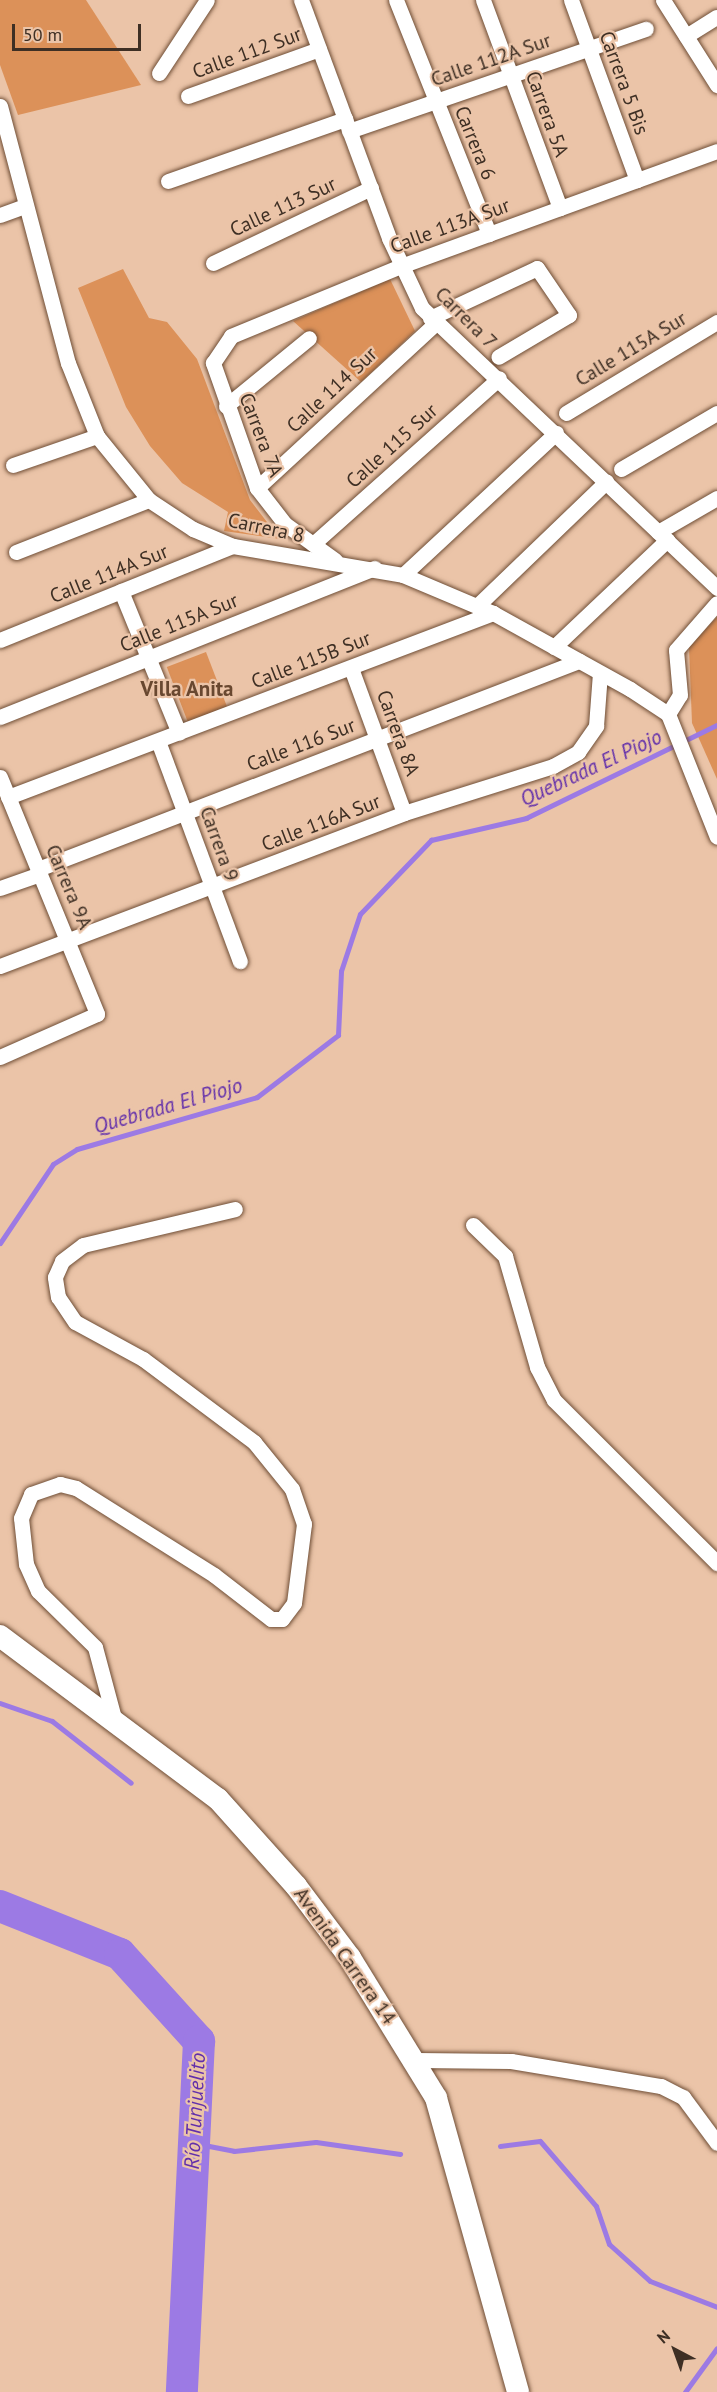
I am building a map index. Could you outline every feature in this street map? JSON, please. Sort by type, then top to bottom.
[{"type":"main road","name":"Avenida Carrera 14","points":[[0,1635],[190,1775],[249,1832],[331,1931],[416,2060],[448,2128],[518,2392]]},
{"type":"street","points":[[159,73],[207,0]]},
{"type":"street","name":"Carrera 7","points":[[301,0],[401,266],[433,320],[499,378],[717,588]]},
{"type":"street","name":"Carrera 6","points":[[396,0],[489,234]]},
{"type":"street","name":"Carrera 5A","points":[[483,0],[560,208]]},
{"type":"street","name":"Carrera 5 Bis","points":[[571,0],[637,180]]},
{"type":"street","points":[[663,0],[717,85]]},
{"type":"street","points":[[686,36],[717,17]]},
{"type":"street","name":"Calle 112A Sur","points":[[168,181],[347,125],[436,101],[646,29]]},
{"type":"street","name":"Calle 112 Sur","points":[[189,96],[319,49]]},
{"type":"street","name":"Carrera 8","points":[[0,106],[68,363],[97,436],[149,500],[193,529],[233,546],[374,568],[404,575],[493,613],[668,714]]},
{"type":"street","name":"Calle 113A Sur","points":[[213,363],[231,336],[401,266],[717,151]]},
{"type":"street","name":"Calle 113 Sur","points":[[213,263],[371,189]]},
{"type":"street","points":[[0,215],[25,206]]},
{"type":"street","name":"Calle 114 Sur","points":[[257,488],[433,320],[537,268],[569,315],[498,357]]},
{"type":"street","name":"Calle 115A Sur","points":[[566,413],[717,322]]},
{"type":"street","points":[[226,406],[309,338]]},
{"type":"street","name":"Carrera 7A","points":[[213,363],[226,406],[257,488],[285,524],[337,562]]},
{"type":"street","name":"Calle 115 Sur","points":[[313,544],[499,378]]},
{"type":"street","points":[[621,469],[717,413]]},
{"type":"street","points":[[404,575],[556,433]]},
{"type":"street","points":[[13,465],[97,436]]},
{"type":"street","points":[[478,606],[606,482]]},
{"type":"street","points":[[554,647],[663,536],[717,498]]},
{"type":"street","points":[[16,552],[149,500]]},
{"type":"street","name":"Calle 114A Sur","points":[[0,640],[233,546]]},
{"type":"street","name":"Calle 115A Sur","points":[[0,717],[374,568]]},
{"type":"street","points":[[121,591],[179,733]]},
{"type":"street","points":[[717,603],[676,650],[681,688],[677,705],[668,714],[687,754],[717,837]]},
{"type":"street","name":"Calle 115B Sur","points":[[8,797],[493,613]]},
{"type":"street","name":"Calle 116 Sur","points":[[0,888],[185,813],[579,661]]},
{"type":"street","name":"Carrera 8A","points":[[351,668],[404,813]]},
{"type":"street","name":"Calle 116A Sur","points":[[0,966],[69,942],[404,813],[515,780],[578,752],[596,726],[600,673]]},
{"type":"street","name":"Carrera 9","points":[[158,741],[240,961]]},
{"type":"street","name":"Carrera 9A","points":[[0,777],[98,1014],[0,1057]]},
{"type":"street","points":[[114,1718],[95,1647],[38,1591],[26,1564],[21,1518],[31,1494],[60,1484],[76,1488],[214,1575],[271,1619],[282,1619],[294,1603],[304,1524],[292,1489],[254,1442],[143,1359],[75,1322],[58,1297],[55,1277],[62,1261],[83,1245],[235,1209]]},
{"type":"street","points":[[473,1225],[505,1256],[537,1366],[554,1400],[717,1563]]},
{"type":"street","points":[[416,2060],[511,2061],[661,2086],[683,2097],[717,2143]]},
{"type":"shaded area","points":[[0,0],[86,0],[141,85],[18,115],[0,65]]},
{"type":"shaded area","points":[[123,269],[149,318],[167,322],[197,359],[250,500],[280,539],[224,531],[228,512],[182,483],[150,446],[126,407],[78,288]]},
{"type":"shaded area","points":[[390,279],[415,331],[361,382],[293,321]]},
{"type":"shaded area","points":[[717,617],[717,779],[692,723],[689,647]]},
{"type":"shaded area","points":[[206,652],[227,707],[188,722],[167,667]]},
{"type":"waterway","name":"Quebrada El Piojo","points":[[0,1243],[53,1164],[77,1149],[257,1097],[338,1035],[341,971],[360,914],[431,840],[526,818],[717,725]]},
{"type":"waterway","points":[[0,1703],[52,1721],[131,1783]]},
{"type":"waterway","name":"Río Tunjuelito","points":[[0,1906],[120,1954],[199,2041],[182,2392]]},
{"type":"waterway","points":[[195,2136],[209,2146],[234,2151],[316,2142],[400,2154]]},
{"type":"waterway","points":[[500,2146],[540,2141],[596,2206],[609,2244],[650,2281],[717,2307]]},
{"type":"waterway","points":[[685,2392],[717,2348]]},
{"type":"district","name":"Villa Anita","points":[[187,689]]}]
